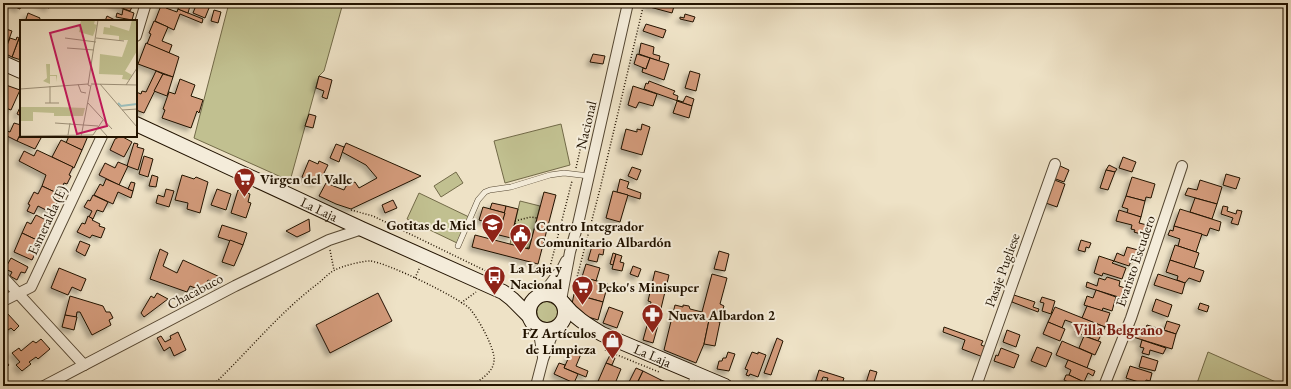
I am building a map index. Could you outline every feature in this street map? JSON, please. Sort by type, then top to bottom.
[{"type":"main road","points":[[3,63],[20,71]]},
{"type":"main road","name":"La Laja","points":[[137,124],[362,229],[485,277],[506,287],[518,295],[540,291]]},
{"type":"main road","name":"La Laja","points":[[506,287],[512,299],[531,320]]},
{"type":"main road","points":[[540,291],[552,295],[562,302],[565,312],[563,321],[555,329],[546,331],[540,329],[531,320],[529,308],[532,301],[540,291]]},
{"type":"main road","name":"La Laja","points":[[562,302],[572,314],[602,334],[692,379],[725,386]]},
{"type":"main road","name":"La Laja","points":[[555,329],[569,327],[602,334]]},
{"type":"street","points":[[137,33],[146,3]]},
{"type":"street","name":"Nacional","points":[[562,302],[570,252],[589,176],[628,3]]},
{"type":"street","name":"Esmeralda (E)","points":[[3,301],[31,287],[102,137]]},
{"type":"street","name":"Pasaje Pugliese","points":[[976,386],[1055,164]]},
{"type":"street","name":"Evaristo Escudero","points":[[1104,386],[1131,318],[1182,166]]},
{"type":"street","name":"Chacabuco","points":[[44,386],[235,286],[329,240],[362,229]]},
{"type":"street","name":"Nacional","points":[[540,291],[563,267],[570,252]]},
{"type":"street","points":[[3,277],[84,365]]},
{"type":"street","points":[[531,320],[540,340],[543,359]]},
{"type":"street","points":[[536,386],[543,359],[555,329]]},
{"type":"lane","points":[[458,246],[478,200],[485,192],[511,187],[550,175],[564,173],[589,176]]},
{"type":"path","points":[[574,289],[600,189],[644,3]]},
{"type":"path","points":[[550,268],[591,102]]},
{"type":"path","points":[[350,210],[373,216],[485,277],[477,291],[461,303]]},
{"type":"path","points":[[529,249],[515,222],[531,217],[537,218]]},
{"type":"path","points":[[329,240],[334,270]]},
{"type":"path","points":[[212,386],[299,298],[334,270],[370,261],[402,271],[470,309],[485,332],[495,360],[492,368],[486,376],[470,386]]},
{"type":"path","points":[[506,287],[532,287],[540,291]]},
{"type":"path","points":[[605,350],[663,374]]},
{"type":"shaded area","points":[[229,3],[343,3],[324,71],[319,76],[290,181],[194,138]]},
{"type":"shaded area","points":[[561,124],[570,165],[505,183],[494,141]]},
{"type":"shaded area","points":[[456,172],[463,183],[441,197],[434,186]]},
{"type":"shaded area","points":[[419,193],[469,217],[457,243],[407,219]]},
{"type":"shaded area","points":[[520,201],[540,206],[529,249],[510,244]]},
{"type":"shaded area","points":[[545,301],[555,305],[558,310],[560,321],[552,328],[543,325],[537,314],[539,302]]},
{"type":"shaded area","points":[[1208,352],[1285,386],[1196,386]]},
{"type":"building","points":[[6,3],[22,3],[20,9]]},
{"type":"building","points":[[37,3],[51,3],[49,8]]},
{"type":"building","points":[[109,3],[134,3],[130,11]]},
{"type":"building","points":[[162,3],[167,4],[166,8],[177,12],[178,9],[203,19],[202,23],[180,14],[174,30],[155,21]]},
{"type":"building","points":[[164,3],[174,3],[173,7]]},
{"type":"building","points":[[180,3],[190,6],[188,13],[178,9]]},
{"type":"building","points":[[197,3],[211,3],[205,18],[193,13]]},
{"type":"building","points":[[647,3],[675,3],[672,13],[646,6]]},
{"type":"building","points":[[123,9],[134,13],[132,20],[116,17],[117,13],[122,15]]},
{"type":"building","points":[[214,10],[221,12],[218,23],[211,21]]},
{"type":"building","points":[[28,13],[40,18],[39,20],[26,19]]},
{"type":"building","points":[[685,14],[695,17],[693,22],[680,19],[680,17],[684,18]]},
{"type":"building","points":[[107,16],[115,20],[105,20]]},
{"type":"building","points":[[154,21],[168,27],[162,41],[172,45],[169,53],[147,44],[151,34],[149,33]]},
{"type":"building","points":[[646,24],[666,30],[663,38],[643,31]]},
{"type":"building","points":[[3,28],[12,31],[4,53],[3,52]]},
{"type":"building","points":[[20,36],[20,60],[12,57]]},
{"type":"building","points":[[17,37],[19,38],[12,57],[4,53],[10,38],[16,40]]},
{"type":"building","points":[[146,43],[179,57],[173,77],[138,64]]},
{"type":"building","points":[[641,43],[654,47],[653,54],[660,56],[659,61],[639,54]]},
{"type":"building","points":[[593,54],[605,56],[603,64],[590,62]]},
{"type":"building","points":[[637,54],[650,58],[646,69],[634,64]]},
{"type":"building","points":[[650,58],[669,64],[664,80],[642,72],[643,68],[646,69]]},
{"type":"building","points":[[156,71],[163,74],[144,113],[137,110],[137,92],[141,94],[142,91],[146,92]]},
{"type":"building","points":[[690,71],[700,74],[696,91],[685,88]]},
{"type":"building","points":[[163,74],[173,77],[167,96],[154,91]]},
{"type":"building","points":[[319,76],[332,80],[327,99],[322,97],[324,91],[316,88]]},
{"type":"building","points":[[180,79],[195,85],[191,96],[203,100],[199,113],[197,111],[191,128],[162,118],[165,110],[163,109],[169,92],[175,94]]},
{"type":"building","points":[[649,81],[675,91],[673,94],[678,96],[677,100],[683,102],[686,96],[694,99],[692,106],[644,89],[646,83],[648,84]]},
{"type":"building","points":[[3,84],[20,90],[11,110],[3,107]]},
{"type":"building","points":[[633,86],[657,94],[653,106],[639,102],[636,108],[628,105]]},
{"type":"building","points":[[677,101],[692,106],[689,118],[673,113]]},
{"type":"building","points":[[20,107],[20,116],[17,114]]},
{"type":"building","points":[[309,114],[316,116],[313,128],[305,126]]},
{"type":"building","points":[[14,123],[20,125],[20,135],[17,141],[5,135],[7,131],[10,132]]},
{"type":"building","points":[[642,124],[650,127],[642,155],[621,149],[626,129],[637,132],[637,129],[641,130]]},
{"type":"building","points":[[20,135],[20,137],[41,138],[35,149],[17,141]]},
{"type":"building","points":[[69,137],[88,137],[82,150],[66,143]]},
{"type":"building","points":[[123,137],[132,142],[124,157],[110,150],[115,139]]},
{"type":"building","points":[[61,140],[82,150],[74,168],[52,157]]},
{"type":"building","points":[[134,143],[138,144],[137,147],[144,149],[138,170],[127,166]]},
{"type":"building","points":[[346,143],[421,176],[351,209],[336,204],[319,196],[326,183],[344,190],[346,186],[355,182],[359,188],[377,178],[366,165],[342,152]]},
{"type":"building","points":[[336,144],[344,147],[339,162],[330,158]]},
{"type":"building","points":[[37,150],[73,167],[67,184],[64,183],[59,194],[42,186],[46,175],[19,161],[24,151],[34,156]]},
{"type":"building","points":[[144,156],[153,159],[148,177],[139,174]]},
{"type":"building","points":[[1123,157],[1136,162],[1132,172],[1119,168]]},
{"type":"building","points":[[309,160],[318,164],[319,161],[328,165],[316,184],[302,177]]},
{"type":"building","points":[[118,162],[128,166],[119,185],[99,175],[105,163],[115,168]]},
{"type":"building","points":[[1058,165],[1069,170],[1064,182],[1053,178]]},
{"type":"building","points":[[1109,165],[1117,169],[1115,172],[1106,170]]},
{"type":"building","points":[[632,167],[641,170],[637,180],[628,176]]},
{"type":"building","points":[[1106,170],[1115,172],[1108,190],[1100,188]]},
{"type":"building","points":[[1226,174],[1240,178],[1236,189],[1223,185]]},
{"type":"building","points":[[152,175],[158,177],[156,187],[149,186]]},
{"type":"building","points":[[182,175],[194,179],[196,177],[208,182],[200,213],[187,209],[188,203],[175,200]]},
{"type":"building","points":[[1132,177],[1155,184],[1151,198],[1146,197],[1145,201],[1126,196]]},
{"type":"building","points":[[106,179],[133,191],[131,198],[118,192],[113,204],[94,195],[100,184],[103,186]]},
{"type":"building","points":[[620,179],[629,182],[627,188],[641,193],[640,199],[617,192]]},
{"type":"building","points":[[1052,179],[1065,184],[1057,207],[1043,202]]},
{"type":"building","points":[[1200,180],[1222,187],[1217,204],[1185,195],[1188,188],[1197,190]]},
{"type":"building","points":[[131,182],[135,183],[133,191],[128,189]]},
{"type":"building","points":[[42,186],[61,195],[52,213],[38,206],[34,214],[27,211],[30,205],[28,204],[34,192],[38,194]]},
{"type":"building","points":[[166,189],[174,191],[169,207],[156,203],[158,195],[164,197]]},
{"type":"building","points":[[217,189],[231,194],[226,210],[211,205]]},
{"type":"building","points":[[238,190],[250,194],[248,202],[251,203],[246,218],[231,213]]},
{"type":"building","points":[[613,191],[628,195],[620,222],[606,218]]},
{"type":"building","points":[[544,192],[556,195],[538,264],[472,247],[475,235],[529,249]]},
{"type":"building","points":[[93,195],[108,202],[103,212],[97,210],[93,219],[89,217],[92,211],[84,207]]},
{"type":"building","points":[[1126,196],[1145,201],[1141,217],[1127,213],[1128,209],[1122,207]]},
{"type":"building","points":[[1195,198],[1217,204],[1212,219],[1190,212]]},
{"type":"building","points":[[393,200],[397,208],[385,213],[382,205]]},
{"type":"building","points":[[492,203],[506,206],[505,213],[490,209]]},
{"type":"building","points":[[506,206],[518,209],[511,238],[499,235]]},
{"type":"building","points":[[1223,206],[1228,207],[1227,211],[1236,214],[1237,210],[1242,211],[1238,225],[1231,223],[1233,218],[1221,214]]},
{"type":"building","points":[[483,207],[505,213],[501,226],[479,220]]},
{"type":"building","points":[[1180,209],[1221,222],[1219,231],[1210,228],[1207,236],[1174,226]]},
{"type":"building","points":[[1119,210],[1141,217],[1139,223],[1147,225],[1144,235],[1134,232],[1135,230],[1131,229],[1132,225],[1116,221]]},
{"type":"building","points":[[36,215],[50,222],[41,242],[22,233],[27,222],[31,224]]},
{"type":"building","points":[[88,216],[100,224],[99,226],[105,228],[101,238],[92,235],[90,238],[77,232],[82,223],[85,224]]},
{"type":"building","points":[[309,219],[310,231],[297,237],[286,231]]},
{"type":"building","points":[[222,225],[247,233],[243,245],[218,237]]},
{"type":"building","points":[[1174,226],[1202,234],[1196,252],[1178,246],[1180,239],[1168,235],[1170,230],[1173,231]]},
{"type":"building","points":[[22,233],[41,242],[32,260],[14,252]]},
{"type":"building","points":[[230,240],[243,245],[234,266],[222,262]]},
{"type":"building","points":[[1081,240],[1091,243],[1089,248],[1086,247],[1085,252],[1078,250]]},
{"type":"building","points":[[80,241],[90,245],[85,256],[76,251]]},
{"type":"building","points":[[1175,245],[1199,253],[1194,268],[1170,260]]},
{"type":"building","points":[[592,246],[604,249],[603,255],[599,254],[597,262],[588,260]]},
{"type":"building","points":[[1127,247],[1138,250],[1133,262],[1131,261],[1129,266],[1114,261],[1117,253],[1124,256]]},
{"type":"building","points":[[160,249],[168,253],[163,266],[177,273],[183,260],[222,278],[219,285],[208,280],[203,291],[190,286],[187,292],[150,279]]},
{"type":"building","points":[[719,251],[729,254],[725,271],[714,269]]},
{"type":"building","points":[[613,253],[616,254],[613,265],[610,264]]},
{"type":"building","points":[[616,254],[622,256],[620,262],[624,263],[622,271],[612,269]]},
{"type":"building","points":[[1099,256],[1114,261],[1112,263],[1126,268],[1122,279],[1103,273],[1102,276],[1094,273]]},
{"type":"building","points":[[11,258],[28,267],[25,273],[21,272],[17,280],[10,276],[12,272],[5,269]]},
{"type":"building","points":[[1170,260],[1204,271],[1200,282],[1189,278],[1185,283],[1177,280],[1178,276],[1166,272]]},
{"type":"building","points":[[586,264],[600,268],[596,281],[582,277]]},
{"type":"building","points":[[633,266],[641,269],[638,277],[630,274]]},
{"type":"building","points":[[59,268],[86,279],[81,291],[72,287],[68,295],[51,288]]},
{"type":"building","points":[[655,271],[669,275],[658,321],[647,318],[651,302],[648,301]]},
{"type":"building","points":[[712,274],[727,278],[720,304],[724,306],[722,312],[717,311],[715,317],[721,318],[720,322],[709,320],[704,344],[696,363],[664,350],[675,305],[683,307],[683,305],[689,306],[690,309],[702,312]]},
{"type":"building","points":[[1158,274],[1185,283],[1182,294],[1154,285]]},
{"type":"building","points":[[1107,277],[1120,281],[1119,286],[1128,289],[1125,299],[1086,287],[1087,282],[1097,286],[1099,278],[1105,280]]},
{"type":"building","points":[[586,278],[608,284],[603,302],[582,296]]},
{"type":"building","points":[[1096,290],[1116,297],[1112,311],[1103,308],[1102,311],[1084,305],[1087,296],[1093,298]]},
{"type":"building","points":[[157,293],[168,299],[144,317],[141,313],[151,296],[154,298]]},
{"type":"building","points":[[378,293],[392,321],[330,353],[316,325]]},
{"type":"building","points":[[574,294],[603,302],[598,320],[585,316],[572,304]]},
{"type":"building","points":[[1014,295],[1035,302],[1033,307],[1039,309],[1038,312],[1012,302]]},
{"type":"building","points":[[70,296],[103,306],[106,312],[110,312],[113,318],[109,320],[111,325],[92,335],[80,312],[77,312],[76,318],[65,315]]},
{"type":"building","points":[[1042,297],[1055,301],[1051,314],[1042,311],[1044,303],[1040,302]]},
{"type":"building","points":[[1156,299],[1172,305],[1168,317],[1152,311]]},
{"type":"building","points":[[1200,303],[1209,306],[1207,312],[1198,309]]},
{"type":"building","points":[[1087,306],[1110,313],[1105,327],[1082,318]]},
{"type":"building","points":[[609,307],[623,312],[617,328],[603,323]]},
{"type":"building","points":[[1055,307],[1105,327],[1098,341],[1075,332],[1079,325],[1065,320],[1062,328],[1048,322]]},
{"type":"building","points":[[7,313],[19,326],[14,331],[11,328],[8,330],[5,333],[7,336],[3,340],[3,315]]},
{"type":"building","points":[[65,315],[77,317],[74,330],[62,327]]},
{"type":"building","points":[[709,320],[720,322],[715,346],[704,344]]},
{"type":"building","points":[[1167,321],[1180,325],[1176,334],[1164,330]]},
{"type":"building","points":[[648,322],[658,325],[653,343],[643,340]]},
{"type":"building","points":[[1048,322],[1065,329],[1060,341],[1043,334]]},
{"type":"building","points":[[1147,325],[1176,334],[1172,349],[1133,337],[1134,334],[1142,336]]},
{"type":"building","points":[[944,327],[983,341],[981,345],[986,347],[983,357],[962,349],[965,340],[943,332]]},
{"type":"building","points":[[1007,330],[1020,335],[1016,347],[1003,342]]},
{"type":"building","points":[[178,332],[186,350],[174,356],[170,347],[164,351],[157,338],[161,336],[165,342],[171,339],[170,336]]},
{"type":"building","points":[[1084,336],[1101,342],[1095,355],[1079,348]]},
{"type":"building","points":[[777,338],[783,341],[771,375],[764,373]]},
{"type":"building","points":[[41,339],[50,349],[38,359],[36,357],[29,362],[31,364],[22,371],[16,365],[20,362],[12,353],[19,348],[21,351],[33,341],[36,343]]},
{"type":"building","points":[[1142,340],[1166,348],[1163,354],[1150,350],[1149,355],[1142,353],[1144,348],[1140,347]]},
{"type":"building","points":[[1062,341],[1092,354],[1087,368],[1056,355]]},
{"type":"building","points":[[1037,347],[1052,353],[1046,367],[1031,361]]},
{"type":"building","points":[[1001,348],[1019,355],[1014,368],[994,361]]},
{"type":"building","points":[[572,350],[581,354],[576,366],[588,371],[586,377],[564,368]]},
{"type":"building","points":[[728,352],[735,354],[729,371],[717,369],[719,361],[726,358]]},
{"type":"building","points":[[752,352],[758,354],[758,352],[766,355],[758,377],[750,374],[749,376],[746,375],[748,370],[745,369]]},
{"type":"building","points":[[610,355],[615,358],[612,365],[606,363]]},
{"type":"building","points":[[1142,356],[1158,361],[1155,371],[1139,367]]},
{"type":"building","points":[[3,358],[9,365],[5,369],[6,371],[3,376]]},
{"type":"building","points":[[1068,360],[1095,371],[1093,376],[1088,373],[1084,382],[1069,375],[1071,370],[1065,367]]},
{"type":"building","points":[[559,363],[565,365],[564,368],[578,374],[574,383],[554,374]]},
{"type":"building","points":[[606,363],[621,369],[614,386],[596,386]]},
{"type":"building","points":[[1130,366],[1152,373],[1150,381],[1146,380],[1145,384],[1126,378]]},
{"type":"building","points":[[636,368],[643,371],[636,385],[629,382]]},
{"type":"building","points":[[819,370],[844,378],[842,384],[838,383],[838,386],[831,386],[832,382],[827,381],[828,378],[823,377],[820,385],[815,383]]},
{"type":"building","points":[[870,370],[877,372],[873,385],[878,386],[865,386]]},
{"type":"building","points":[[643,371],[661,380],[659,386],[636,386]]},
{"type":"building","points":[[1066,375],[1084,382],[1082,386],[1077,386],[1064,380]]},
{"type":"building","points":[[661,380],[677,386],[659,386]]},
{"type":"building","points":[[1126,381],[1142,386],[1124,386]]},
{"type":"building","points":[[858,383],[866,385],[857,386]]},
{"type":"place","name":"Virgen del Valle","points":[[245,198]]},
{"type":"place","name":"Gotitas de Miel","points":[[492,244]]},
{"type":"place","name":"Centro Integrador Comunitario Albardón","points":[[521,254]]},
{"type":"place","name":"La Laja y Nacional","points":[[495,296]]},
{"type":"place","name":"Peko's Minisuper","points":[[583,306]]},
{"type":"place","name":"Nueva Albardon 2","points":[[653,334]]},
{"type":"place","name":"FZ Artículos de Limpieza","points":[[612,360]]},
{"type":"district","name":"Villa Belgrano","points":[[1118,329]]}]
